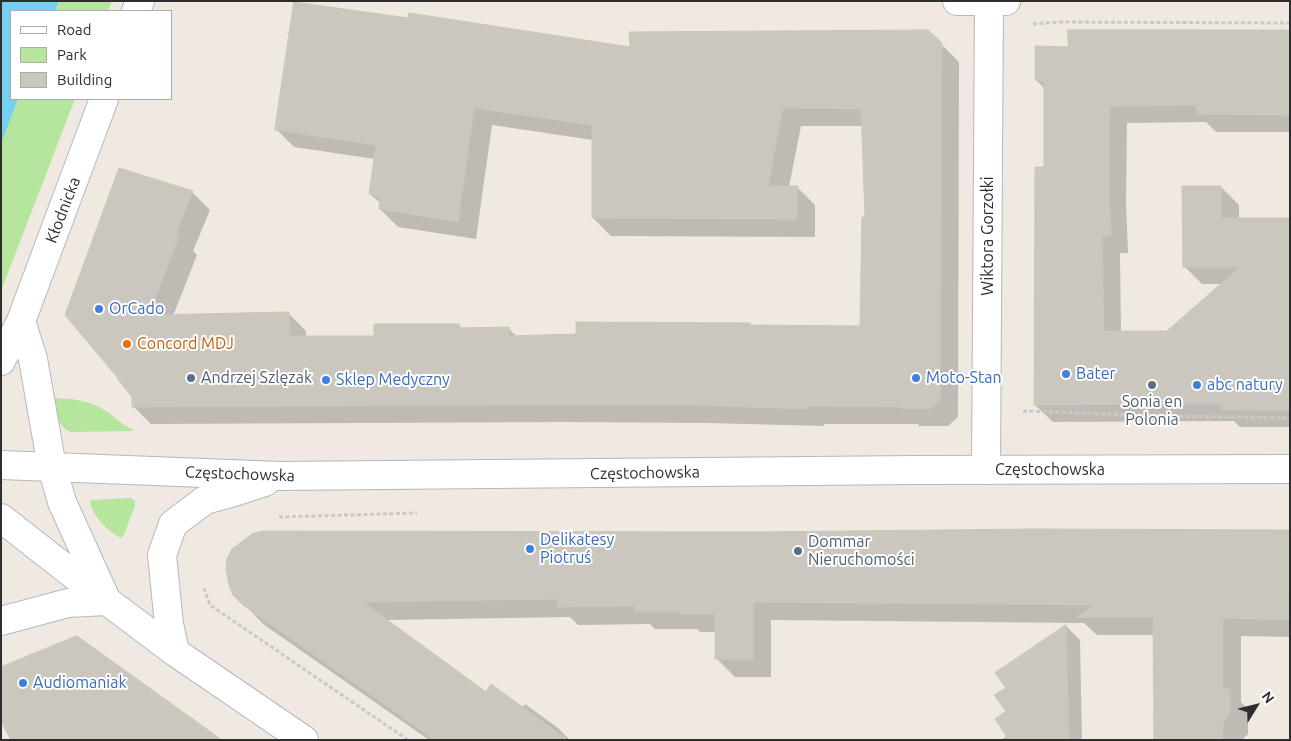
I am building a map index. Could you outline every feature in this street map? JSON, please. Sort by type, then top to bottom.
[{"type":"street","points":[[957,1],[1007,1]]},
{"type":"street","name":"Wiktora Gorzołki","points":[[986,470],[989,2]]},
{"type":"street","name":"Kłodnicka","points":[[1,361],[21,321],[104,100]]},
{"type":"street","points":[[21,321],[33,359],[52,467],[62,502],[106,601]]},
{"type":"street","name":"Częstochowska","points":[[1,465],[280,476],[1290,469]]},
{"type":"street","points":[[175,652],[169,624],[162,555],[173,524],[205,500],[280,476]]},
{"type":"street","points":[[1,518],[106,601],[175,652],[304,740]]},
{"type":"street","points":[[1,620],[68,603],[106,601]]},
{"type":"path","points":[[1028,26],[1038,23],[1059,22],[1290,23]]},
{"type":"path","points":[[1023,412],[1290,418]]},
{"type":"path","points":[[270,518],[418,513]]},
{"type":"path","points":[[201,582],[210,605],[408,740]]},
{"type":"green space","points":[[59,1],[112,1],[108,10],[55,10]]},
{"type":"green space","points":[[18,100],[75,100],[1,291],[1,144]]},
{"type":"green space","points":[[52,398],[89,403],[103,409],[133,431],[71,432],[59,422]]},
{"type":"green space","points":[[131,498],[135,501],[135,505],[124,535],[121,538],[101,522],[91,506],[90,500]]},
{"type":"water","points":[[1,1],[59,1],[55,10],[10,10],[10,100],[18,100],[1,144]]},
{"type":"building","points":[[294,2],[408,18],[409,13],[630,47],[629,32],[928,30],[942,43],[940,399],[930,409],[807,406],[807,409],[688,405],[132,407],[132,397],[65,315],[119,168],[193,191],[176,234],[179,236],[149,315],[289,312],[289,336],[374,336],[374,324],[459,324],[459,328],[509,327],[509,336],[576,334],[576,322],[860,326],[862,217],[865,217],[861,109],[783,108],[768,186],[798,186],[797,219],[592,218],[592,125],[474,108],[458,222],[379,209],[380,196],[369,194],[376,145],[275,130]]},
{"type":"building","points":[[1068,30],[1290,30],[1290,115],[1197,114],[1196,105],[1110,106],[1109,186],[1111,236],[1102,236],[1104,331],[1167,331],[1240,267],[1183,267],[1182,186],[1221,186],[1221,218],[1290,218],[1290,410],[1221,410],[1221,404],[1034,405],[1035,167],[1044,167],[1044,81],[1035,80],[1035,46],[1068,47]]},
{"type":"building","points":[[1034,529],[1290,530],[1289,620],[1223,618],[1223,689],[1230,689],[1230,715],[1223,722],[1223,740],[1154,740],[1153,617],[1077,617],[1095,605],[753,602],[753,659],[715,659],[715,614],[680,614],[679,611],[635,611],[635,606],[558,607],[558,599],[363,602],[486,692],[491,684],[568,740],[435,740],[243,605],[233,595],[226,570],[227,559],[232,549],[252,534],[263,531],[753,532]]},
{"type":"building","points":[[1066,625],[1069,740],[1009,740],[995,719],[1006,711],[994,695],[1006,688],[995,673]]},
{"type":"building","points":[[77,636],[222,740],[11,740],[1,721],[1,667]]},
{"type":"place","name":"OrCado","points":[[99,309]]},
{"type":"place","name":"Concord MDJ","points":[[127,344]]},
{"type":"place","name":"Bater","points":[[1066,374]]},
{"type":"place","name":"Andrzej Szlęzak","points":[[191,378]]},
{"type":"place","name":"Moto-Stan","points":[[916,378]]},
{"type":"place","name":"Sklep Medyczny","points":[[326,380]]},
{"type":"place","name":"Sonia en Polonia","points":[[1152,385]]},
{"type":"place","name":"abc natury","points":[[1197,385]]},
{"type":"place","name":"Delikatesy Piotruś","points":[[530,549]]},
{"type":"place","name":"Dommar Nieruchomości","points":[[798,551]]},
{"type":"place","name":"Audiomaniak","points":[[23,683]]}]
